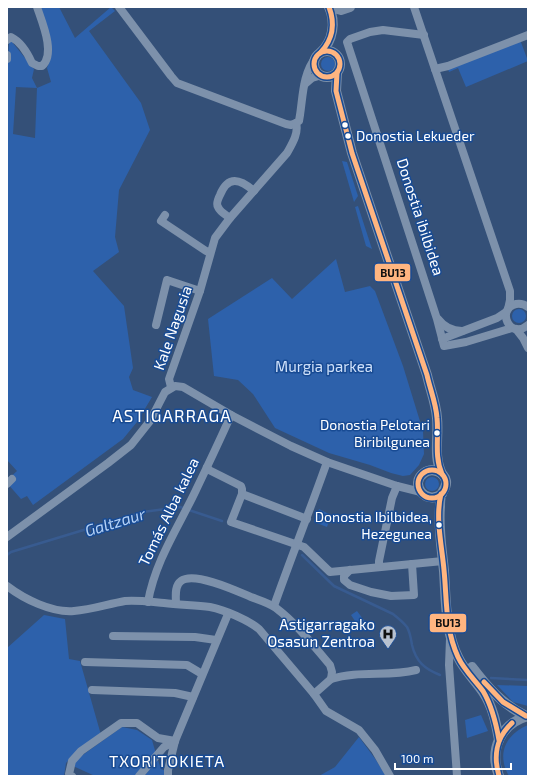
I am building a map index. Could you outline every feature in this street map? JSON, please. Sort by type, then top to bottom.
[{"type":"main road","points":[[329,7],[336,10],[347,8]]},
{"type":"main road","points":[[329,7],[332,15],[330,39],[326,47],[319,55],[314,66],[318,73],[323,76],[336,91]]},
{"type":"main road","points":[[332,25],[347,8]]},
{"type":"main road","points":[[330,39],[340,61],[337,72],[336,91],[352,153],[426,375],[437,420],[437,461],[446,483],[442,494],[440,517],[450,636],[458,657],[500,700],[509,707],[527,716]]},
{"type":"main road","points":[[319,55],[329,51],[336,54]]},
{"type":"main road","points":[[323,76],[331,76],[337,72]]},
{"type":"main road","points":[[432,397],[431,457],[418,485],[440,517]]},
{"type":"main road","points":[[423,474],[434,470],[442,474]]},
{"type":"main road","points":[[424,495],[433,498],[442,494]]},
{"type":"main road","points":[[448,621],[450,631],[491,707],[499,740]]},
{"type":"main road","points":[[491,776],[495,763],[496,746],[499,740],[507,727],[516,720],[527,716]]},
{"type":"main road","points":[[495,763],[499,776]]},
{"type":"street","points":[[7,40],[11,37],[15,39],[27,53],[32,64],[42,66],[46,63],[49,52],[48,44],[37,7]]},
{"type":"street","points":[[119,7],[177,83],[286,124],[292,125],[296,123]]},
{"type":"street","points":[[414,7],[510,291],[506,321],[523,338],[528,348]]},
{"type":"street","name":"Donostia ibilbidea","points":[[424,35],[383,30],[350,38],[347,42],[437,318],[442,339]]},
{"type":"street","points":[[435,69],[448,66],[528,35]]},
{"type":"street","points":[[7,55],[7,60]]},
{"type":"street","name":"Kale Nagusia","points":[[7,537],[131,445],[150,421],[165,392],[172,387],[170,379],[200,291],[215,238],[230,218],[287,153],[296,134],[296,123],[300,119],[308,70],[319,55]]},
{"type":"street","points":[[305,84],[312,78],[323,76]]},
{"type":"street","points":[[230,218],[217,206],[217,202],[224,186],[234,181],[239,181],[254,191]]},
{"type":"street","points":[[166,215],[161,221],[206,251],[210,252]]},
{"type":"street","points":[[156,325],[166,280],[200,291]]},
{"type":"street","points":[[510,291],[526,305]]},
{"type":"street","points":[[526,305],[514,304],[497,318],[442,339],[444,346],[466,342],[514,329],[524,328],[528,325]]},
{"type":"street","points":[[437,318],[449,329],[458,331],[466,330]]},
{"type":"street","points":[[172,387],[183,387],[291,446],[327,462],[424,495]]},
{"type":"street","name":"Tomás Alba kalea","points":[[148,602],[151,586],[157,569],[232,415]]},
{"type":"street","points":[[274,606],[327,462]]},
{"type":"street","points":[[207,467],[209,470],[241,486],[242,494],[231,522],[304,547],[330,572],[443,561]]},
{"type":"street","points":[[397,486],[407,485],[414,482],[423,474]]},
{"type":"street","points":[[379,567],[392,498],[397,486]]},
{"type":"street","points":[[242,494],[307,519]]},
{"type":"street","points":[[350,570],[345,574],[344,580],[353,587],[390,596],[414,595],[412,564]]},
{"type":"street","points":[[176,604],[177,586],[185,579],[194,579],[215,582],[274,606],[293,622],[330,665],[332,672],[331,678]]},
{"type":"street","points":[[7,586],[24,598],[43,606],[66,612],[126,601],[148,602],[211,607],[252,623],[259,629],[314,694],[326,711],[359,730],[375,750],[390,776]]},
{"type":"street","points":[[168,776],[175,741],[228,614]]},
{"type":"street","points":[[113,636],[195,637],[216,640]]},
{"type":"street","points":[[450,636],[449,665],[457,776],[452,776]]},
{"type":"street","points":[[449,665],[452,659],[458,657]]},
{"type":"street","points":[[85,662],[187,665],[202,674]]},
{"type":"street","points":[[450,677],[452,670],[457,667],[471,670]]},
{"type":"street","points":[[314,694],[331,678],[344,674],[404,673],[416,670]]},
{"type":"street","points":[[92,690],[175,694],[193,697]]},
{"type":"street","points":[[72,776],[69,774],[72,761],[81,751],[121,723],[137,723],[158,738],[175,741]]},
{"type":"street","points":[[139,776],[164,747],[175,741]]},
{"type":"green space","points":[[41,7],[59,7],[75,38],[111,7],[115,11],[89,31],[141,103],[150,130],[119,190],[115,237],[119,252],[93,271],[124,306],[133,368],[129,377],[133,390],[152,397],[137,422],[123,439],[33,505],[27,496],[21,499],[7,483],[7,480],[17,471],[7,460],[7,74],[10,41],[34,69],[32,78],[37,88],[51,82],[47,68],[50,46]],"holes":[[[16,87],[37,88],[35,138],[13,134]]]},
{"type":"green space","points":[[519,37],[528,61],[466,87],[458,68],[449,72],[447,66]]},
{"type":"green space","points":[[328,57],[333,59],[335,64],[333,69],[328,71],[323,69],[321,64],[323,59]]},
{"type":"green space","points":[[342,161],[347,162],[358,196],[354,202]]},
{"type":"green space","points":[[358,206],[372,249],[366,246],[355,207]]},
{"type":"green space","name":"Murgia parkea","points":[[336,259],[345,292],[370,286],[375,291],[403,366],[423,431],[424,454],[419,465],[410,475],[403,476],[391,473],[329,453],[275,428],[253,394],[238,380],[214,376],[208,319],[272,278],[292,299]]},
{"type":"green space","points":[[519,309],[524,311],[526,316],[524,321],[519,323],[514,321],[512,316],[514,311]]},
{"type":"green space","points":[[432,477],[437,479],[439,484],[437,489],[432,491],[427,489],[425,484],[427,479]]},
{"type":"green space","points":[[319,509],[331,515],[327,527],[314,522]]},
{"type":"green space","points":[[357,611],[366,623],[359,627],[351,615]]},
{"type":"green space","points":[[44,615],[65,619],[69,659],[80,661],[101,735],[80,748],[66,763],[64,776],[7,776],[7,648]]},
{"type":"green space","points":[[497,685],[528,686],[528,706],[513,702]]},
{"type":"green space","points":[[481,715],[488,731],[467,738],[465,720]]},
{"type":"green space","points":[[528,725],[528,776],[509,776],[503,760],[505,746],[514,734]]},
{"type":"green space","points":[[122,727],[137,730],[152,740],[156,754],[136,776],[95,776],[73,766],[77,759]]},
{"type":"green space","points":[[359,737],[386,776],[319,776],[335,767]]},
{"type":"green space","points":[[158,760],[161,769],[166,771],[165,776],[144,776]]},
{"type":"waterway","name":"Galtzaur","points":[[7,555],[11,552],[143,512],[180,507],[222,521]]},
{"type":"waterway","name":"Galtzaur","points":[[302,555],[334,586],[393,614],[399,619],[408,629],[416,656],[422,664],[440,675]]},
{"type":"waterway","name":"Galtzaur","points":[[491,678],[528,680]]},
{"type":"transit line","name":"BU13","points":[[321,52],[328,42],[332,31],[332,19],[329,7]]},
{"type":"transit line","name":"BU13","points":[[327,51],[336,55],[340,64],[336,73],[327,77],[318,73],[314,64],[318,55],[327,51]]},
{"type":"transit line","name":"BU13","points":[[337,73],[336,91],[352,153],[427,375],[434,401],[437,418],[437,453],[442,474]]},
{"type":"transit line","name":"BU13","points":[[432,470],[442,474],[446,484],[442,494],[432,498],[422,494],[418,484],[422,474],[432,470]]},
{"type":"transit line","name":"BU13","points":[[441,494],[439,503],[439,522],[447,614],[451,636],[460,662],[483,691],[489,703],[499,740]]},
{"type":"transit line","name":"BU13","points":[[484,682],[503,702],[526,716]]},
{"type":"transit line","name":"BU13","points":[[499,776],[496,761],[497,747],[502,735],[512,723]]},
{"type":"place","name":"Donostia Lekueder","points":[[348,136]]},
{"type":"place","name":"Donostia Pelotari Biribilgunea","points":[[437,433]]},
{"type":"place","name":"Donostia Ibilbidea, Hezegunea","points":[[439,525]]},
{"type":"place","name":"Astigarragako Osasun Zentroa","points":[[388,649]]},
{"type":"district","name":"ASTIGARRAGA","points":[[172,416]]},
{"type":"district","name":"TXORITOKIETA","points":[[167,761]]}]
